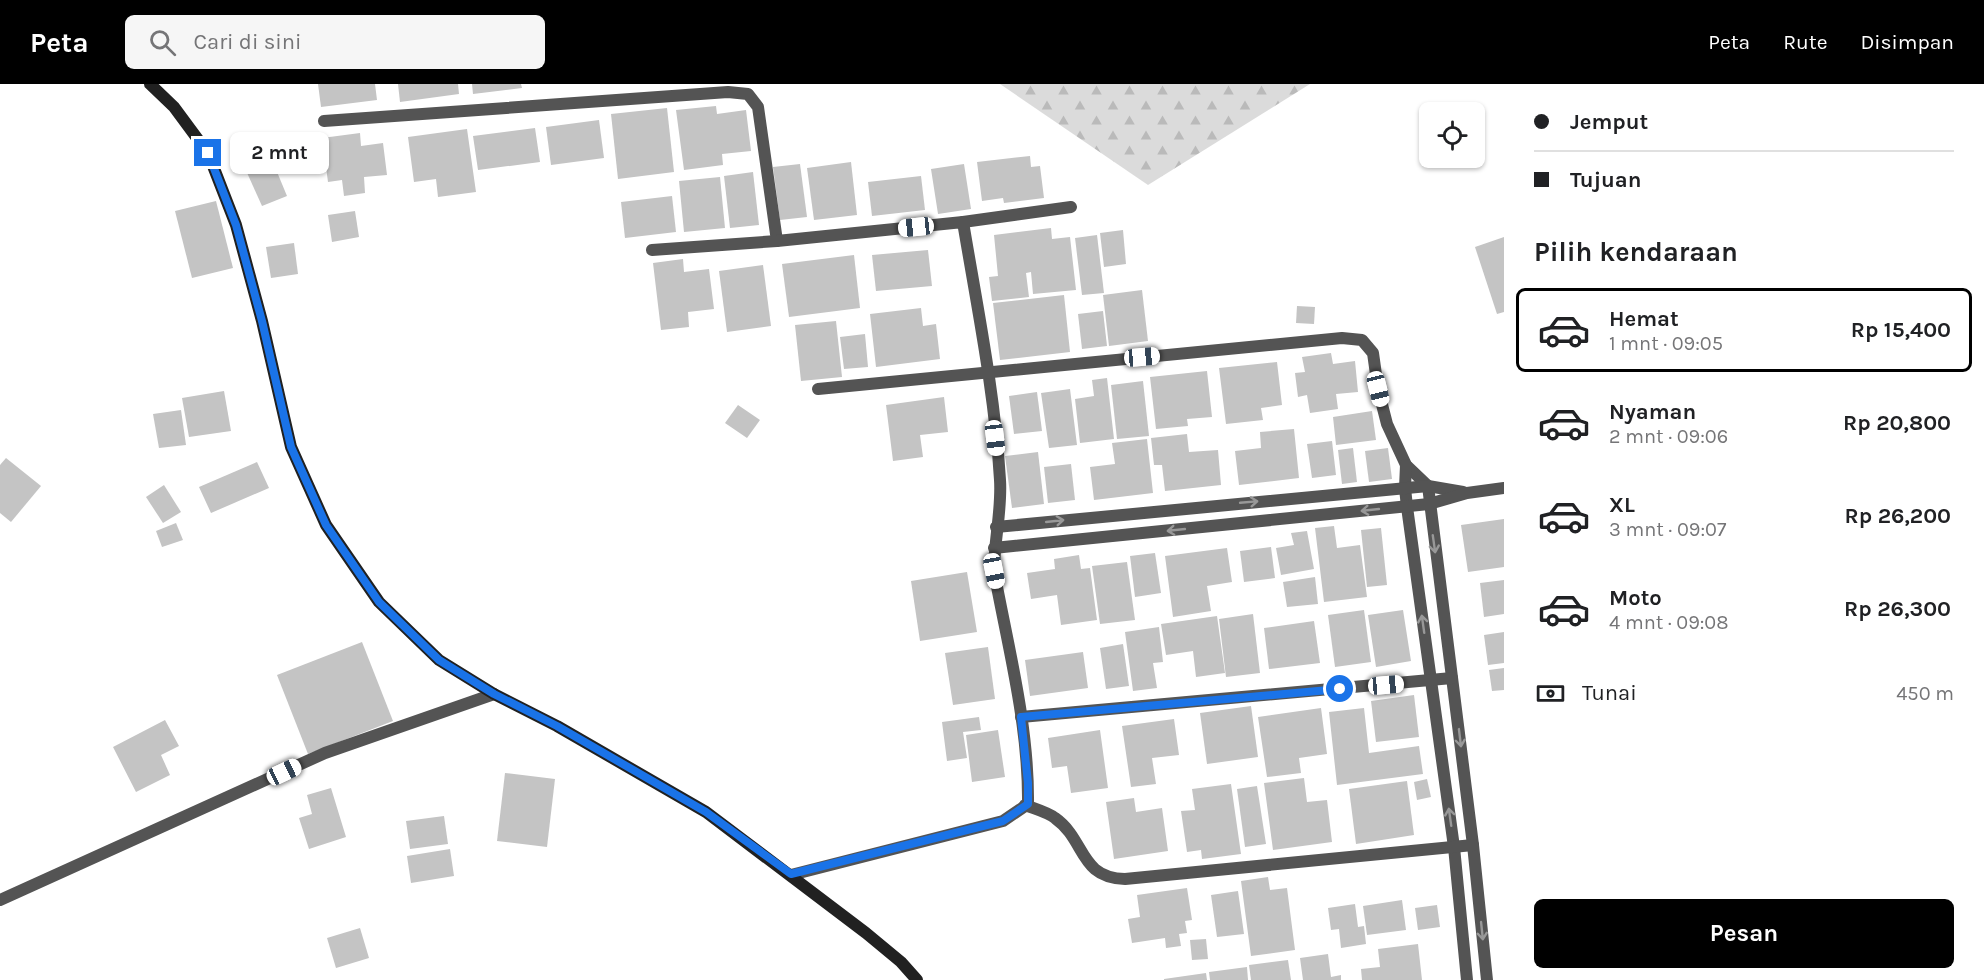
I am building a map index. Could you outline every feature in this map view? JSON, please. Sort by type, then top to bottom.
[{"type":"main road","points":[[150,84],[174,108],[208,153],[236,225],[262,321],[291,447],[326,525],[379,602],[439,660],[494,694],[557,726],[706,812],[791,874],[831,908],[866,933],[901,962],[917,980]]},
{"type":"street","points":[[324,121],[728,92],[748,94],[758,107],[777,241]]},
{"type":"street","points":[[652,250],[777,241],[963,222],[1071,207]]},
{"type":"street","points":[[791,874],[1003,821],[1028,804],[1021,717],[994,571],[1000,482],[988,373],[963,222]]},
{"type":"street","points":[[818,388],[1342,338],[1362,340],[1373,353],[1384,415],[1406,465],[1428,486],[1473,845],[1487,980]]},
{"type":"street","points":[[1406,465],[1407,507],[1454,847],[1467,980]]},
{"type":"street","points":[[996,527],[1428,486],[1467,493]]},
{"type":"street","points":[[994,548],[1407,507],[1429,504],[1467,493],[1504,488]]},
{"type":"street","points":[[1021,717],[1452,678]]},
{"type":"street","points":[[0,900],[325,753],[494,694]]},
{"type":"street","points":[[1025,806],[1055,817],[1070,832],[1095,870],[1110,879],[1473,845]]},
{"type":"green space","points":[[1000,84],[1310,84],[1148,185]]},
{"type":"building","points":[[318,84],[375,84],[377,100],[321,107]]},
{"type":"building","points":[[398,84],[458,84],[459,94],[400,102]]},
{"type":"building","points":[[472,84],[521,84],[522,88],[473,94]]},
{"type":"building","points":[[716,106],[717,114],[746,110],[751,151],[722,154],[723,165],[684,170],[676,110]]},
{"type":"building","points":[[667,108],[674,172],[618,179],[611,114]]},
{"type":"building","points":[[599,120],[604,158],[551,165],[546,127]]},
{"type":"building","points":[[535,128],[540,162],[478,170],[473,136]]},
{"type":"building","points":[[467,129],[476,192],[438,197],[436,179],[414,182],[408,137]]},
{"type":"building","points":[[360,133],[361,146],[383,143],[387,175],[364,177],[365,193],[344,196],[342,180],[328,182],[322,138]]},
{"type":"building","points":[[270,155],[287,196],[262,206],[244,166]]},
{"type":"building","points":[[1030,156],[1031,167],[1040,166],[1044,198],[1004,203],[1003,198],[982,201],[977,162]]},
{"type":"building","points":[[851,162],[857,215],[814,220],[807,168]]},
{"type":"building","points":[[800,164],[807,217],[780,220],[773,167]]},
{"type":"building","points":[[964,164],[971,209],[938,214],[931,169]]},
{"type":"building","points":[[753,172],[759,225],[730,228],[724,176]]},
{"type":"building","points":[[921,176],[925,210],[872,216],[868,182]]},
{"type":"building","points":[[720,177],[725,228],[684,232],[679,181]]},
{"type":"building","points":[[672,196],[676,232],[625,238],[621,202]]},
{"type":"building","points":[[216,201],[233,268],[192,278],[175,211]]},
{"type":"building","points":[[355,211],[359,237],[332,242],[328,215]]},
{"type":"building","points":[[1051,228],[1052,239],[1070,237],[1076,290],[1033,294],[1031,272],[1026,273],[1029,297],[992,301],[989,277],[998,276],[994,235]]},
{"type":"building","points":[[1123,230],[1126,264],[1104,267],[1100,233]]},
{"type":"building","points":[[1097,235],[1104,293],[1082,295],[1075,238]]},
{"type":"building","points":[[1504,237],[1504,312],[1497,314],[1475,247]]},
{"type":"building","points":[[294,243],[298,274],[271,278],[266,247]]},
{"type":"building","points":[[928,250],[932,286],[876,291],[872,255]]},
{"type":"building","points":[[854,255],[860,308],[789,317],[782,264]]},
{"type":"building","points":[[683,259],[684,272],[709,269],[714,309],[688,312],[689,327],[661,330],[653,263]]},
{"type":"building","points":[[763,265],[771,326],[727,332],[719,271]]},
{"type":"building","points":[[1142,290],[1148,341],[1109,346],[1103,295]]},
{"type":"building","points":[[1064,295],[1070,352],[1000,360],[993,303]]},
{"type":"building","points":[[1297,306],[1315,307],[1314,324],[1296,323]]},
{"type":"building","points":[[921,308],[923,326],[936,324],[940,359],[876,367],[870,314]]},
{"type":"building","points":[[1103,311],[1107,346],[1082,349],[1078,314]]},
{"type":"building","points":[[836,321],[842,377],[801,381],[795,325]]},
{"type":"building","points":[[865,334],[868,367],[844,369],[840,337]]},
{"type":"building","points":[[1331,353],[1333,364],[1355,361],[1358,392],[1336,394],[1338,409],[1310,413],[1307,395],[1298,397],[1295,373],[1305,372],[1302,357]]},
{"type":"building","points":[[1277,362],[1282,405],[1261,408],[1263,420],[1226,424],[1219,368]]},
{"type":"building","points":[[1207,371],[1212,417],[1187,419],[1188,426],[1156,429],[1150,377]]},
{"type":"building","points":[[1107,378],[1114,439],[1080,443],[1075,399],[1094,396],[1092,380]]},
{"type":"building","points":[[1143,381],[1149,436],[1117,439],[1111,385]]},
{"type":"building","points":[[1070,389],[1077,445],[1049,448],[1041,393]]},
{"type":"building","points":[[224,391],[231,431],[189,437],[182,398]]},
{"type":"building","points":[[1037,392],[1042,431],[1014,434],[1009,396]]},
{"type":"building","points":[[944,397],[948,432],[920,435],[923,457],[893,461],[886,405]]},
{"type":"building","points":[[738,405],[760,420],[747,438],[725,423]]},
{"type":"building","points":[[181,410],[186,445],[159,448],[153,414]]},
{"type":"building","points":[[1372,411],[1376,440],[1336,445],[1333,417]]},
{"type":"building","points":[[1294,429],[1299,478],[1239,485],[1235,451],[1261,448],[1260,432]]},
{"type":"building","points":[[1187,434],[1189,452],[1218,450],[1221,485],[1165,491],[1162,465],[1154,465],[1151,438]]},
{"type":"building","points":[[1147,439],[1153,493],[1094,500],[1090,467],[1115,464],[1112,443]]},
{"type":"building","points":[[1332,441],[1336,475],[1312,478],[1307,444]]},
{"type":"building","points":[[1353,448],[1357,482],[1342,484],[1338,450]]},
{"type":"building","points":[[1388,448],[1392,479],[1369,482],[1365,451]]},
{"type":"building","points":[[1038,452],[1044,504],[1012,508],[1005,456]]},
{"type":"building","points":[[6,458],[41,486],[11,522],[0,513],[0,465]]},
{"type":"building","points":[[257,462],[269,488],[211,513],[199,487]]},
{"type":"building","points":[[1071,464],[1075,500],[1048,503],[1044,467]]},
{"type":"building","points":[[164,485],[181,512],[163,523],[146,497]]},
{"type":"building","points":[[1504,519],[1504,567],[1468,572],[1461,525]]},
{"type":"building","points":[[176,523],[183,540],[162,547],[156,531]]},
{"type":"building","points":[[1334,526],[1337,548],[1360,545],[1367,597],[1324,602],[1315,528]]},
{"type":"building","points":[[1381,528],[1387,585],[1367,587],[1361,530]]},
{"type":"building","points":[[1307,531],[1314,569],[1281,575],[1276,548],[1294,545],[1291,533]]},
{"type":"building","points":[[1271,547],[1275,578],[1244,582],[1240,551]]},
{"type":"building","points":[[1227,548],[1232,582],[1207,586],[1211,611],[1173,617],[1165,556]]},
{"type":"building","points":[[1155,553],[1161,593],[1135,597],[1130,556]]},
{"type":"building","points":[[1079,555],[1081,569],[1090,568],[1097,620],[1061,625],[1057,595],[1031,599],[1027,573],[1055,569],[1054,559]]},
{"type":"building","points":[[1127,562],[1135,620],[1100,624],[1092,566]]},
{"type":"building","points":[[967,572],[977,632],[920,641],[911,581]]},
{"type":"building","points":[[1315,577],[1318,604],[1287,607],[1283,582]]},
{"type":"building","points":[[1504,580],[1504,614],[1484,617],[1480,583]]},
{"type":"building","points":[[1364,610],[1371,662],[1335,667],[1328,615]]},
{"type":"building","points":[[1403,610],[1411,661],[1376,667],[1368,615]]},
{"type":"building","points":[[1253,614],[1260,673],[1226,677],[1219,619]]},
{"type":"building","points":[[1217,616],[1225,673],[1196,677],[1193,651],[1166,655],[1161,624]]},
{"type":"building","points":[[1314,621],[1320,663],[1269,669],[1264,628]]},
{"type":"building","points":[[1159,627],[1163,662],[1153,663],[1157,688],[1133,691],[1125,632]]},
{"type":"building","points":[[1504,632],[1504,663],[1488,665],[1484,635]]},
{"type":"building","points":[[362,642],[393,721],[308,754],[277,675]]},
{"type":"building","points":[[1123,644],[1129,686],[1106,689],[1100,648]]},
{"type":"building","points":[[988,647],[995,699],[953,705],[945,653]]},
{"type":"building","points":[[1083,652],[1088,688],[1030,696],[1025,660]]},
{"type":"building","points":[[1504,668],[1504,690],[1492,691],[1489,670]]},
{"type":"building","points":[[1414,695],[1419,737],[1376,742],[1371,701]]},
{"type":"building","points":[[1251,706],[1258,757],[1207,764],[1200,713]]},
{"type":"building","points":[[1321,708],[1327,754],[1299,758],[1301,773],[1267,777],[1258,717]]},
{"type":"building","points":[[1364,708],[1369,753],[1419,746],[1423,774],[1337,785],[1329,712]]},
{"type":"building","points":[[979,717],[981,730],[963,732],[967,758],[947,761],[942,722]]},
{"type":"building","points":[[1174,719],[1179,755],[1152,758],[1156,784],[1131,787],[1122,726]]},
{"type":"building","points":[[165,720],[179,746],[161,755],[170,775],[136,792],[113,747]]},
{"type":"building","points":[[998,730],[1005,777],[972,782],[966,735]]},
{"type":"building","points":[[1100,730],[1108,788],[1071,793],[1067,766],[1052,768],[1048,738]]},
{"type":"building","points":[[505,773],[555,779],[547,847],[497,841]]},
{"type":"building","points":[[1304,778],[1307,802],[1327,800],[1332,842],[1273,850],[1264,783]]},
{"type":"building","points":[[1427,779],[1431,797],[1417,800],[1414,782]]},
{"type":"building","points":[[1407,781],[1414,835],[1356,844],[1349,789]]},
{"type":"building","points":[[1231,784],[1241,854],[1202,859],[1201,850],[1187,852],[1181,811],[1195,810],[1192,789]]},
{"type":"building","points":[[1257,786],[1266,844],[1245,847],[1237,789]]},
{"type":"building","points":[[331,788],[346,837],[309,849],[299,818],[312,814],[307,795]]},
{"type":"building","points":[[1134,798],[1136,812],[1162,808],[1168,851],[1114,859],[1106,802]]},
{"type":"building","points":[[444,816],[448,844],[410,849],[406,821]]},
{"type":"building","points":[[450,849],[454,876],[411,883],[407,856]]},
{"type":"building","points":[[1268,877],[1270,890],[1287,888],[1295,950],[1251,956],[1241,881]]},
{"type":"building","points":[[1187,888],[1192,920],[1185,921],[1187,933],[1179,934],[1181,946],[1166,948],[1165,938],[1132,943],[1128,919],[1140,917],[1137,895]]},
{"type":"building","points":[[1238,891],[1244,934],[1217,937],[1211,895]]},
{"type":"building","points":[[1402,900],[1406,930],[1367,935],[1363,906]]},
{"type":"building","points":[[1355,904],[1358,927],[1364,926],[1366,944],[1341,948],[1339,929],[1331,930],[1328,908]]},
{"type":"building","points":[[1437,905],[1440,927],[1418,930],[1415,908]]},
{"type":"building","points":[[360,928],[369,958],[336,968],[327,938]]},
{"type":"building","points":[[1206,939],[1208,959],[1192,960],[1190,940]]},
{"type":"building","points":[[1418,944],[1422,980],[1362,980],[1361,969],[1380,967],[1378,949]]},
{"type":"building","points":[[1328,954],[1331,977],[1341,975],[1341,980],[1303,980],[1300,958]]},
{"type":"building","points":[[1288,960],[1291,980],[1251,980],[1249,965]]},
{"type":"building","points":[[1247,967],[1248,980],[1210,980],[1209,972]]},
{"type":"building","points":[[1206,973],[1207,980],[1164,980],[1164,979]]},
{"type":"route","points":[[208,153],[236,225],[262,321],[291,447],[326,525],[379,602],[439,660],[494,694],[557,726],[706,812],[791,874],[1003,821],[1028,804],[1021,717],[1340,689]]}]
